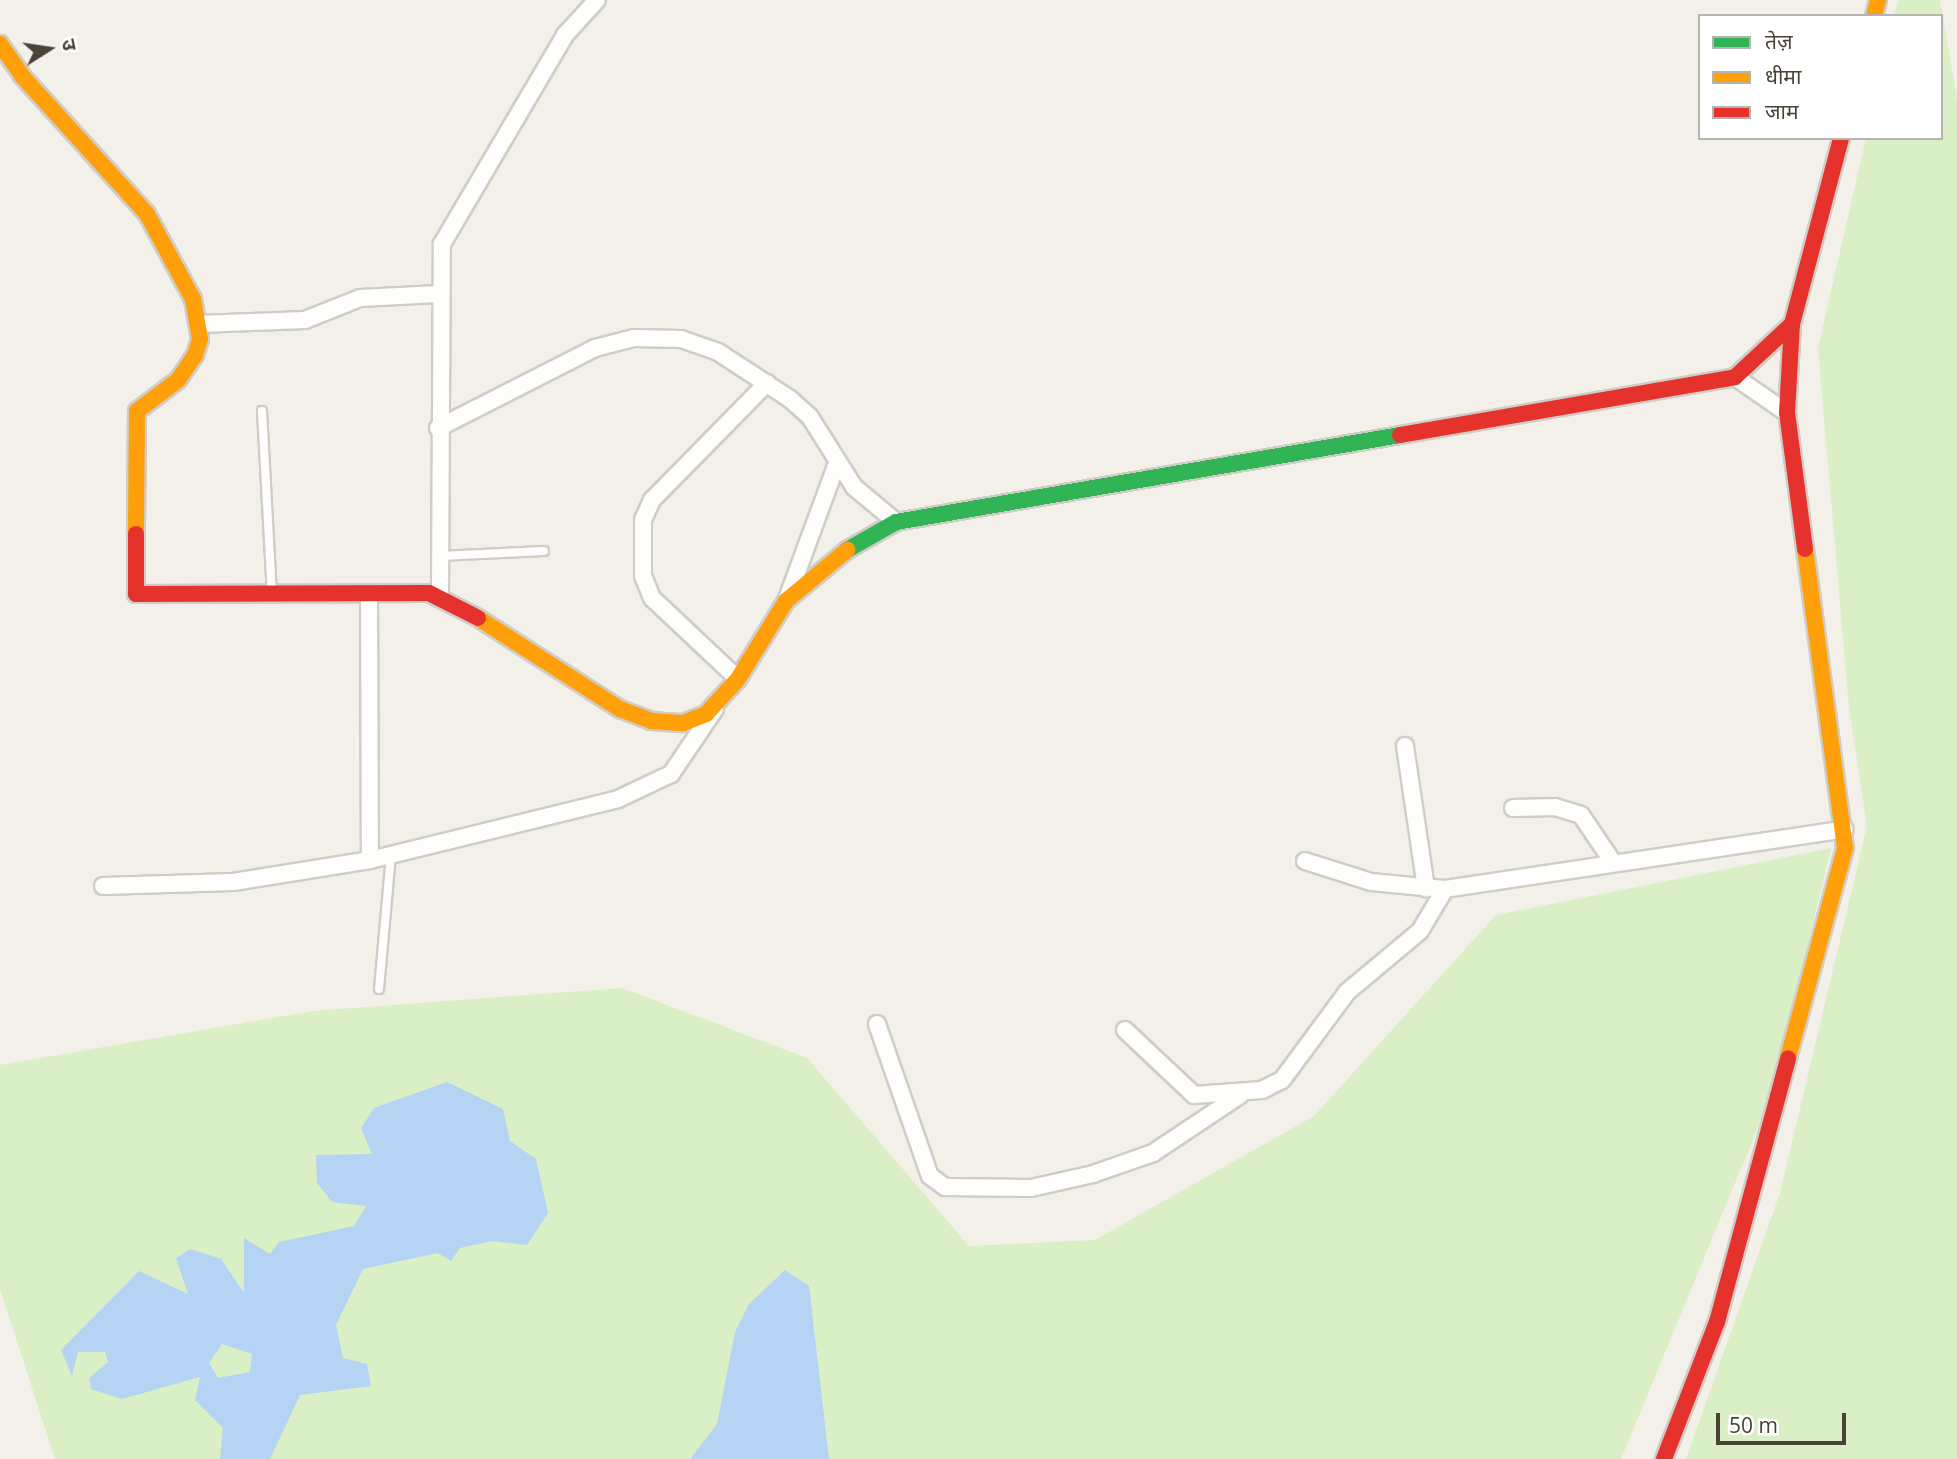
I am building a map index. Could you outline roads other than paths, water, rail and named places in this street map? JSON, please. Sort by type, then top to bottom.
[{"type":"street","points":[[440,596],[439,257],[448,229],[565,35],[597,0]]},
{"type":"street","points":[[0,44],[146,214],[188,287],[199,324],[200,339],[188,368],[137,411],[134,587],[144,598],[440,596],[636,716],[683,723],[718,703]]},
{"type":"street","points":[[1664,1459],[1717,1322],[1784,1082],[1845,829],[1787,413],[1793,324],[1840,140]]},
{"type":"street","points":[[199,324],[304,320],[360,298],[438,293]]},
{"type":"street","points":[[786,601],[842,552],[895,522],[1735,377],[1793,324]]},
{"type":"street","points":[[438,428],[568,359],[634,338],[697,343],[766,383],[810,417],[836,466],[895,522]]},
{"type":"street","points":[[1735,377],[1787,413]]},
{"type":"street","points":[[738,679],[652,598],[643,576],[643,520],[652,500],[766,383]]},
{"type":"street","points":[[103,886],[233,882],[370,860],[618,799],[659,783],[684,761],[718,703],[738,679],[786,601],[836,466]]},
{"type":"street","points":[[369,596],[370,860]]},
{"type":"street","points":[[1405,746],[1426,888]]},
{"type":"street","points":[[1513,808],[1555,807],[1581,816],[1613,862]]},
{"type":"street","points":[[1305,861],[1371,882],[1445,888],[1845,829]]},
{"type":"street","points":[[877,1024],[930,1176],[945,1187],[1048,1186],[1122,1165],[1153,1153],[1244,1093],[1282,1080],[1347,992],[1420,931],[1445,888]]},
{"type":"street","points":[[1125,1030],[1194,1096],[1244,1093]]},
{"type":"lane","points":[[262,411],[272,597]]},
{"type":"lane","points":[[439,556],[544,551]]},
{"type":"lane","points":[[379,989],[391,855]]},
{"type":"water","points":[[447,1082],[503,1109],[510,1141],[536,1159],[548,1213],[527,1245],[492,1241],[460,1248],[451,1261],[438,1253],[363,1269],[336,1325],[343,1358],[367,1364],[371,1386],[300,1395],[270,1459],[220,1459],[223,1428],[195,1400],[200,1377],[122,1399],[91,1389],[89,1378],[108,1362],[105,1352],[78,1352],[72,1376],[61,1350],[139,1271],[188,1294],[176,1258],[190,1249],[221,1259],[244,1293],[244,1238],[270,1254],[279,1242],[354,1226],[366,1206],[332,1202],[317,1183],[316,1155],[372,1154],[361,1128],[374,1108]],"holes":[[[222,1344],[252,1354],[250,1372],[218,1378],[209,1363]]]},
{"type":"water","points":[[785,1270],[809,1286],[829,1459],[690,1459],[717,1424],[735,1332],[749,1304]]}]
